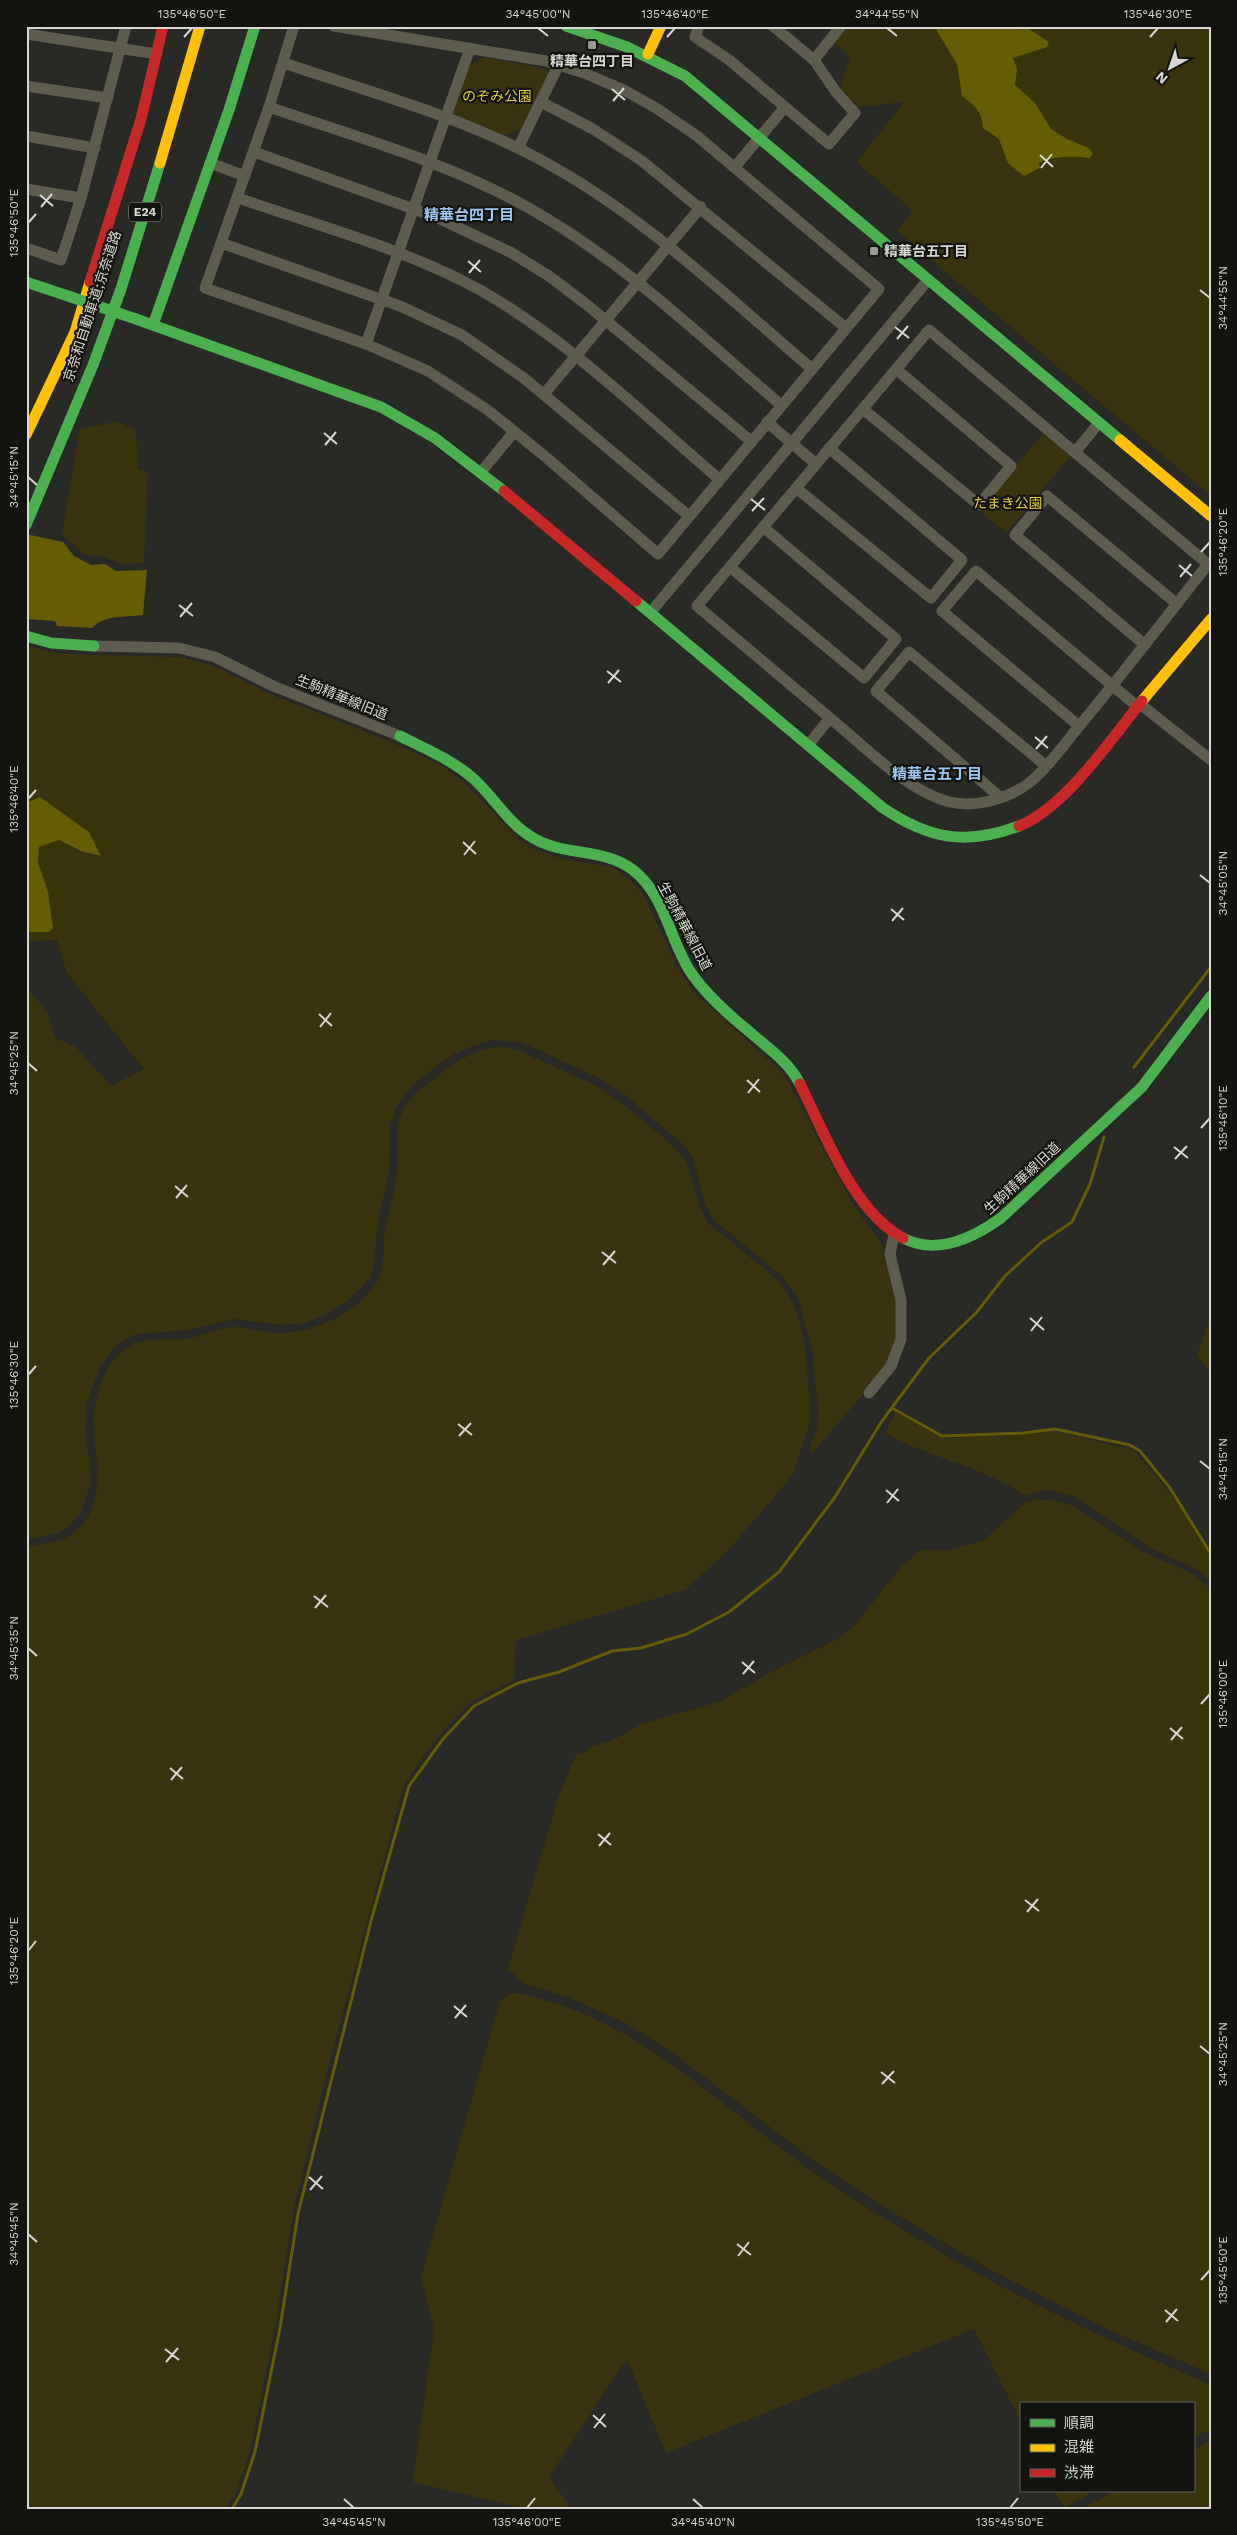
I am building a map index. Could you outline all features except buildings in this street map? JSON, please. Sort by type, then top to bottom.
[{"type":"main road","points":[[26,434],[75,332],[141,119],[163,26]]},
{"type":"main road","name":"京奈和自動車道;京奈道路","points":[[79,394],[149,176],[193,26]]},
{"type":"main road","name":"京奈和自動車道;京奈道路","points":[[28,519],[79,394],[93,365],[121,289],[172,126],[200,26]]},
{"type":"main road","points":[[172,126],[208,26]]},
{"type":"main road","points":[[153,324],[210,163],[255,26]]},
{"type":"main road","points":[[566,26],[648,54],[685,76],[1211,516]]},
{"type":"main road","points":[[648,54],[661,26]]},
{"type":"main road","points":[[26,282],[153,324],[381,407],[435,438],[481,472],[903,822],[944,836],[983,838],[1022,826],[1052,807],[1211,619]]},
{"type":"main road","name":"生駒精華線旧道","points":[[26,636],[51,643],[94,646]]},
{"type":"main road","name":"生駒精華線旧道","points":[[400,736],[447,758],[461,768],[474,779],[511,820],[538,841],[565,850],[614,859],[627,865],[644,880],[692,974],[715,1001],[788,1065],[806,1095],[859,1199],[869,1214],[894,1235],[919,1245],[934,1247],[958,1243],[991,1226],[1142,1087],[1211,996]]},
{"type":"street","points":[[26,248],[61,260],[82,198],[122,48],[126,26]]},
{"type":"street","points":[[294,26],[284,63],[254,152],[205,288],[366,344],[405,360],[450,384],[514,432],[658,554],[879,289],[735,167],[656,108],[607,82],[559,64],[334,26]]},
{"type":"street","points":[[699,26],[695,36],[728,59],[829,144],[855,113],[836,92],[814,60],[773,26]]},
{"type":"street","points":[[814,60],[841,26]]},
{"type":"street","points":[[26,34],[157,54]]},
{"type":"street","points":[[366,344],[470,48]]},
{"type":"street","points":[[284,63],[446,119],[518,148],[562,172],[609,201],[668,247],[812,369]]},
{"type":"street","points":[[518,148],[559,64]]},
{"type":"street","points":[[26,86],[108,98]]},
{"type":"street","points":[[541,102],[618,144],[701,208],[846,328]]},
{"type":"street","points":[[269,107],[430,163],[487,186],[546,217],[588,245],[637,283],[781,405]]},
{"type":"street","points":[[735,167],[785,107]]},
{"type":"street","points":[[26,136],[95,148]]},
{"type":"street","points":[[254,152],[469,231],[510,252],[561,285],[606,320],[751,441]]},
{"type":"street","points":[[210,163],[245,176]]},
{"type":"street","points":[[26,189],[82,198]]},
{"type":"street","points":[[238,198],[398,253],[481,291],[526,319],[575,356],[719,479]]},
{"type":"street","points":[[544,394],[701,208]]},
{"type":"street","points":[[221,243],[421,315],[462,335],[505,363],[544,394],[689,516]]},
{"type":"street","points":[[650,613],[928,280]]},
{"type":"street","points":[[929,330],[1208,564],[1113,686],[1079,726],[1029,783],[1013,793],[986,802],[966,804],[933,797],[909,783],[697,606],[863,408],[929,330]]},
{"type":"street","points":[[863,408],[979,504],[1011,466],[896,370]]},
{"type":"street","points":[[767,422],[816,464]]},
{"type":"street","points":[[1075,452],[1099,423]]},
{"type":"street","points":[[481,472],[514,432]]},
{"type":"street","points":[[830,448],[1113,686],[1211,760]]},
{"type":"street","points":[[796,488],[930,598],[962,560]]},
{"type":"street","points":[[1145,645],[1015,535],[1047,496],[1176,604]]},
{"type":"street","points":[[730,567],[864,678],[896,639],[763,528]]},
{"type":"street","points":[[976,571],[942,611],[1079,726]]},
{"type":"street","name":"生駒精華線旧道","points":[[94,646],[179,648],[215,657],[273,686],[400,736]]},
{"type":"street","points":[[1000,797],[876,691],[909,652],[1045,765]]},
{"type":"street","points":[[808,745],[830,718]]},
{"type":"street","points":[[869,1393],[891,1366],[901,1339],[902,1300],[890,1254],[894,1235]]},
{"type":"green space","points":[[845,26],[1211,26],[1211,496],[897,231],[913,211],[857,162],[904,102],[859,107],[840,89],[850,57],[834,42]]},
{"type":"green space","name":"のぞみ公園","points":[[485,57],[546,69],[549,75],[523,129],[502,136],[455,117],[453,113],[469,66]]},
{"type":"green space","points":[[118,421],[136,431],[138,469],[148,472],[144,563],[121,564],[103,556],[85,555],[62,534],[80,429]]},
{"type":"green space","name":"たまき公園","points":[[1046,431],[1073,454],[1006,533],[978,509]]},
{"type":"green space","points":[[26,645],[50,652],[178,657],[212,665],[270,694],[389,741],[443,766],[468,786],[519,839],[534,849],[563,859],[611,867],[630,879],[645,897],[677,967],[696,994],[781,1071],[788,1081],[852,1203],[882,1245],[898,1303],[898,1324],[893,1351],[883,1371],[812,1454],[809,1449],[817,1428],[818,1414],[813,1354],[798,1297],[782,1276],[713,1219],[705,1204],[694,1161],[686,1147],[623,1093],[601,1079],[521,1042],[492,1040],[462,1050],[442,1062],[413,1085],[396,1107],[390,1125],[389,1173],[378,1220],[374,1265],[370,1278],[362,1287],[347,1301],[325,1315],[305,1323],[281,1325],[234,1319],[188,1330],[136,1334],[118,1344],[101,1365],[87,1402],[86,1429],[91,1482],[81,1512],[71,1524],[58,1533],[26,1540],[26,986],[48,1013],[55,1038],[76,1047],[111,1086],[144,1069],[67,973],[57,940],[26,942],[26,932],[49,932],[48,891],[38,863],[39,847],[59,840],[81,851],[101,856],[89,832],[40,797],[26,803]]},
{"type":"green space","points":[[502,1047],[518,1050],[597,1086],[618,1100],[669,1142],[687,1162],[699,1205],[708,1223],[778,1280],[796,1309],[807,1362],[809,1426],[793,1475],[727,1552],[685,1590],[516,1640],[514,1680],[471,1702],[448,1725],[423,1756],[405,1784],[324,2084],[293,2213],[275,2328],[250,2451],[236,2492],[226,2509],[26,2509],[26,1548],[64,1539],[82,1525],[91,1511],[96,1497],[97,1482],[94,1433],[96,1401],[107,1370],[115,1358],[129,1346],[142,1341],[185,1339],[233,1327],[276,1333],[309,1329],[348,1311],[369,1293],[380,1277],[384,1238],[397,1174],[398,1128],[407,1104],[432,1080],[453,1064],[477,1052]]},
{"type":"green space","points":[[1211,1315],[1211,1374],[1197,1355]]},
{"type":"green space","points":[[895,1412],[942,1438],[1024,1435],[1055,1431],[1134,1450],[1177,1502],[1211,1557],[1211,1581],[1196,1569],[1149,1547],[1076,1497],[1049,1490],[1025,1496],[992,1477],[902,1442],[885,1433]]},
{"type":"green space","points":[[1038,1499],[1058,1501],[1073,1506],[1146,1553],[1193,1574],[1211,1589],[1211,2374],[1107,2329],[987,2268],[901,2217],[819,2164],[669,2050],[624,2022],[565,1996],[524,1984],[508,1969],[558,1798],[576,1755],[582,1754],[592,1746],[611,1741],[642,1724],[721,1701],[777,1669],[838,1639],[855,1625],[901,1567],[921,1550],[950,1550],[984,1540],[1026,1502]]},
{"type":"green space","points":[[512,1993],[527,1995],[552,2002],[588,2016],[623,2033],[688,2076],[812,2171],[860,2203],[974,2272],[1108,2339],[1211,2385],[1211,2429],[1194,2438],[1194,2402],[1020,2402],[1020,2420],[974,2329],[666,2453],[627,2359],[549,2477],[572,2509],[526,2509],[413,2482],[434,2329],[421,2277],[500,2001]]},
{"type":"green space","points":[[1211,2441],[1211,2509],[1081,2509],[1113,2492],[1194,2492],[1194,2450]]},
{"type":"green space","points":[[1056,2492],[1093,2492],[1064,2508]]},
{"type":"shaded area","points":[[934,26],[1015,26],[1018,30],[1026,27],[1049,42],[1047,47],[1013,58],[1017,69],[1015,85],[1035,103],[1051,129],[1067,139],[1089,148],[1093,154],[1089,158],[1064,157],[1051,159],[1039,163],[1040,168],[1024,176],[1008,163],[999,139],[983,128],[977,109],[962,96],[957,64]]},
{"type":"shaded area","points":[[26,534],[63,542],[74,556],[91,565],[105,564],[116,571],[147,570],[143,615],[103,620],[92,628],[57,626],[55,621],[26,619]]},
{"type":"shaded area","points":[[40,797],[89,832],[101,856],[81,851],[59,840],[39,847],[38,863],[48,891],[53,928],[49,932],[26,932],[26,803]]},
{"type":"waterway","points":[[1134,1067],[1211,967]]},
{"type":"waterway","points":[[232,2509],[241,2494],[255,2452],[280,2328],[298,2214],[371,1921],[409,1786],[443,1739],[474,1706],[518,1683],[559,1672],[612,1651],[641,1648],[687,1634],[729,1612],[779,1572],[835,1497],[882,1421],[929,1358],[976,1313],[1005,1276],[1042,1242],[1072,1222],[1090,1184],[1104,1137]]},
{"type":"waterway","points":[[892,1408],[942,1436],[1024,1433],[1055,1429],[1130,1445],[1140,1451],[1170,1488],[1211,1554]]},
{"type":"traffic: fast","points":[[153,325],[229,110],[255,26]]},
{"type":"traffic: fast","points":[[566,26],[627,47],[685,76],[1120,440]]},
{"type":"traffic: fast","points":[[26,525],[93,365],[121,289],[160,163]]},
{"type":"traffic: fast","points":[[26,282],[71,297]]},
{"type":"traffic: fast","points":[[71,297],[136,319]]},
{"type":"traffic: fast","points":[[136,319],[381,407],[435,438],[504,491]]},
{"type":"traffic: fast","points":[[636,601],[883,808],[900,818],[916,827],[948,836],[982,836],[1019,826]]},
{"type":"traffic: fast","points":[[26,636],[51,643],[94,646]]},
{"type":"traffic: fast","points":[[400,736],[439,755],[467,773],[515,824],[542,843],[609,858],[633,870],[653,892],[678,948],[698,982],[727,1013],[772,1050],[790,1069],[800,1084]]},
{"type":"traffic: fast","points":[[903,1238],[916,1243],[942,1245],[967,1238],[1001,1218],[1142,1087],[1211,996]]},
{"type":"traffic: slow","points":[[160,163],[200,26]]},
{"type":"traffic: slow","points":[[648,54],[661,26]]},
{"type":"traffic: slow","points":[[26,435],[75,332],[90,282]]},
{"type":"traffic: slow","points":[[1120,440],[1211,516]]},
{"type":"traffic: slow","points":[[1142,701],[1211,619]]},
{"type":"traffic: jam","points":[[90,282],[141,119],[163,26]]},
{"type":"traffic: jam","points":[[504,491],[636,601]]},
{"type":"traffic: jam","points":[[1019,826],[1054,804],[1070,788],[1101,753],[1142,701]]},
{"type":"traffic: jam","points":[[800,1084],[830,1148],[855,1191],[869,1210],[885,1226],[903,1238]]},
{"type":"place","name":"精華台四丁目","points":[[592,45]]},
{"type":"place","name":"精華台五丁目","points":[[874,251]]},
{"type":"district","name":"精華台四丁目","points":[[469,215]]},
{"type":"district","name":"精華台五丁目","points":[[937,774]]}]
